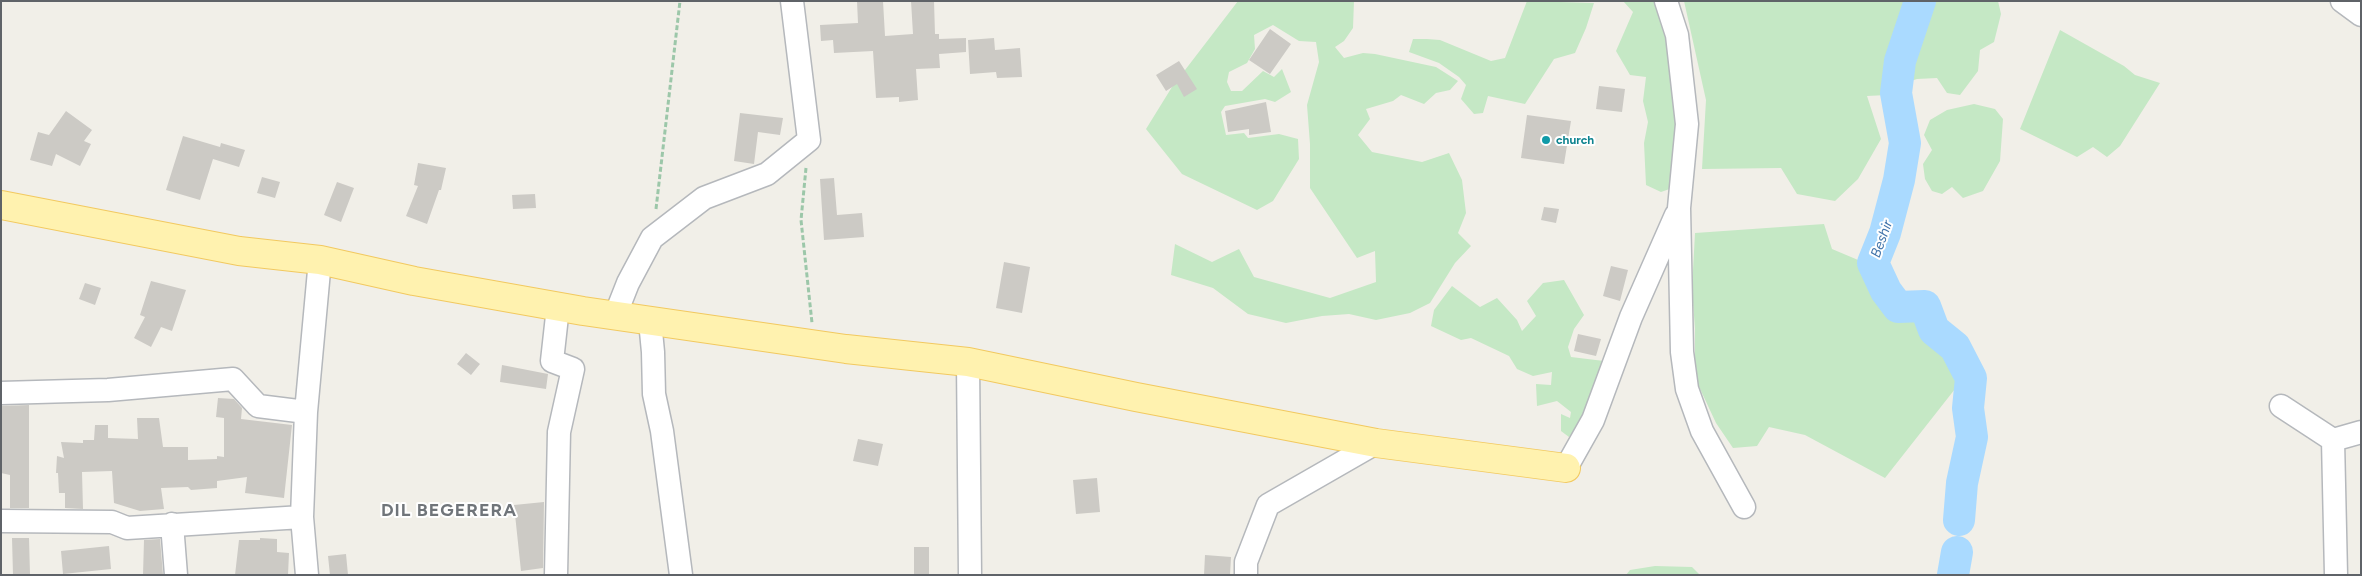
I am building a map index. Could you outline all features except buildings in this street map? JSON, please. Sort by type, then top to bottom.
[{"type":"main road","points":[[1,205],[239,250],[320,260],[414,281],[558,307],[814,344],[968,362],[1136,397],[1376,443],[1566,468]]},
{"type":"street","points":[[615,316],[628,283],[652,238],[704,198],[766,174],[809,140],[792,1]]},
{"type":"street","points":[[1666,1],[1677,35],[1687,124],[1679,208],[1682,352],[1687,389],[1702,431],[1744,507]]},
{"type":"street","points":[[2342,1],[2361,15]]},
{"type":"street","points":[[1566,468],[1593,420],[1631,317],[1679,208]]},
{"type":"street","points":[[307,575],[302,517],[306,412],[320,260]]},
{"type":"street","points":[[556,575],[559,432],[572,369],[552,362],[558,307]]},
{"type":"street","points":[[650,321],[654,394],[662,430],[681,575]]},
{"type":"street","points":[[968,362],[970,575]]},
{"type":"street","points":[[1,393],[108,390],[232,379],[258,406],[306,412]]},
{"type":"street","points":[[2281,406],[2333,440],[2361,432]]},
{"type":"street","points":[[2333,440],[2336,575]]},
{"type":"street","points":[[1246,575],[1246,562],[1268,505],[1376,443]]},
{"type":"street","points":[[1,522],[112,522],[127,528],[302,517]]},
{"type":"street","points":[[172,524],[176,575]]},
{"type":"path","points":[[652,238],[680,1]]},
{"type":"path","points":[[809,140],[801,220],[814,344]]},
{"type":"green space","points":[[1238,1],[1354,1],[1353,28],[1344,41],[1335,47],[1344,58],[1363,53],[1375,54],[1436,67],[1458,81],[1450,90],[1436,93],[1424,104],[1401,95],[1393,101],[1366,109],[1370,119],[1358,135],[1372,152],[1422,162],[1449,153],[1462,180],[1466,213],[1458,233],[1471,246],[1455,263],[1430,303],[1410,313],[1376,320],[1349,314],[1322,316],[1286,323],[1248,314],[1213,288],[1171,275],[1175,244],[1212,262],[1239,249],[1254,277],[1330,298],[1376,282],[1375,251],[1357,258],[1310,188],[1310,144],[1307,105],[1319,62],[1316,42],[1299,41],[1273,25],[1254,35],[1255,49],[1247,63],[1229,72],[1227,82],[1231,91],[1242,91],[1263,71],[1274,77],[1282,69],[1291,92],[1275,102],[1265,99],[1225,106],[1221,112],[1226,135],[1244,133],[1248,138],[1279,134],[1298,139],[1299,159],[1273,201],[1257,210],[1182,174],[1146,129],[1172,87]]},
{"type":"green space","points":[[1527,1],[1594,3],[1575,53],[1554,59],[1525,104],[1488,96],[1483,113],[1474,114],[1461,99],[1466,85],[1459,77],[1439,63],[1409,52],[1413,39],[1427,39],[1440,40],[1491,61],[1505,58]]},
{"type":"green space","points":[[1623,1],[1663,1],[1673,33],[1681,185],[1661,192],[1646,185],[1644,143],[1648,122],[1643,101],[1646,77],[1630,75],[1616,51],[1633,12]]},
{"type":"green space","points":[[1684,1],[1915,1],[1899,48],[1887,95],[1867,96],[1881,139],[1858,179],[1835,201],[1797,194],[1781,168],[1702,169],[1706,100]]},
{"type":"green space","points":[[1923,1],[1998,1],[2001,14],[1994,42],[1980,50],[1978,71],[1960,95],[1947,93],[1937,78],[1917,79],[1901,84],[1901,66]]},
{"type":"green space","points":[[2060,30],[2124,66],[2135,75],[2160,83],[2120,146],[2107,157],[2093,147],[2077,157],[2020,129]]},
{"type":"green space","points":[[1974,104],[1995,109],[2003,119],[2000,161],[1983,191],[1963,198],[1952,187],[1942,194],[1932,191],[1925,179],[1923,164],[1932,150],[1924,135],[1930,120],[1947,110]]},
{"type":"green space","points":[[1824,224],[1832,249],[1870,265],[1896,310],[1923,309],[1931,330],[1955,354],[1966,375],[1885,478],[1805,435],[1769,427],[1757,446],[1733,448],[1716,423],[1695,378],[1695,329],[1692,289],[1695,233]]},
{"type":"green space","points":[[1564,280],[1584,315],[1574,329],[1568,347],[1571,357],[1604,361],[1582,421],[1569,437],[1561,431],[1561,414],[1570,418],[1571,412],[1557,401],[1537,406],[1536,384],[1551,385],[1552,372],[1533,376],[1517,369],[1509,356],[1471,338],[1461,340],[1431,326],[1434,310],[1452,286],[1480,307],[1497,298],[1517,320],[1522,331],[1536,316],[1527,301],[1543,283]]},
{"type":"green space","points":[[1655,566],[1692,567],[1700,575],[1626,575],[1630,570]]},
{"type":"waterway","name":"Beshir","points":[[1920,1],[1900,61],[1896,93],[1905,143],[1899,180],[1885,233],[1873,263],[1886,291],[1898,307],[1925,306],[1934,330],[1955,347],[1971,378],[1968,408],[1972,437],[1962,483],[1959,520]]},
{"type":"waterway","name":"Beshir","points":[[1953,575],[1957,552]]},
{"type":"place","name":"church","points":[[1546,140]]},
{"type":"district","name":"DIL BEGERERA","points":[[449,511]]}]
